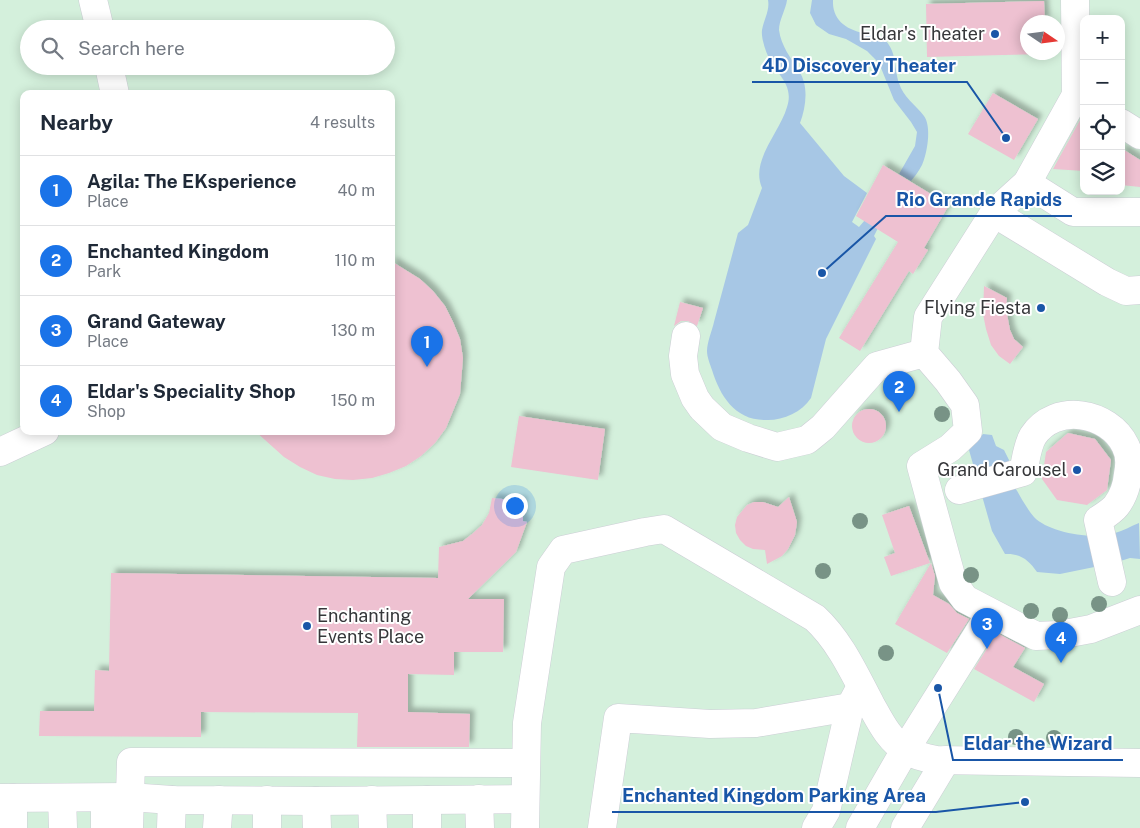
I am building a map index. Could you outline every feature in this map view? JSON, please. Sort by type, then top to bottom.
[{"type":"street","points":[[93,0],[98,20]]},
{"type":"street","points":[[1075,0],[1080,97],[1028,183],[994,213],[928,317],[924,353],[948,381],[965,405],[968,431],[950,448],[920,466],[953,583],[965,599],[1036,636],[1059,635],[1091,629],[1140,610]]},
{"type":"street","points":[[110,75],[114,90]]},
{"type":"street","points":[[1125,126],[1140,135]]},
{"type":"street","points":[[1028,183],[1073,212],[1140,212]]},
{"type":"street","points":[[994,213],[1106,282],[1126,291],[1140,290]]},
{"type":"street","points":[[686,336],[683,356],[685,374],[695,398],[702,408],[722,426],[748,438],[777,447],[807,440],[823,427],[877,366],[924,353]]},
{"type":"street","points":[[959,490],[1023,472],[1028,446],[1034,435],[1043,425],[1056,418],[1070,415],[1088,415],[1102,421],[1116,431],[1126,445],[1130,461],[1127,486],[1116,507],[1098,520],[1112,582]]},
{"type":"street","points":[[0,452],[36,435]]},
{"type":"street","points":[[525,828],[524,799],[527,723],[551,567],[563,550],[664,529],[815,618],[824,626],[836,642],[855,697],[887,733],[905,750],[916,756],[936,760],[1140,763]]},
{"type":"street","points":[[860,828],[905,750],[992,613]]},
{"type":"street","points":[[602,828],[618,718],[710,724],[756,723],[855,697]]},
{"type":"street","points":[[816,828],[826,811],[855,697]]},
{"type":"street","points":[[905,828],[946,760]]},
{"type":"street","points":[[105,828],[131,762],[525,763]]},
{"type":"street","points":[[117,797],[129,828]]},
{"type":"street","points":[[13,828],[6,798],[117,797],[172,800],[267,800],[317,815],[372,800],[524,799]]},
{"type":"street","points":[[62,798],[63,828]]},
{"type":"street","points":[[479,799],[480,828]]},
{"type":"street","points":[[172,800],[172,828]]},
{"type":"street","points":[[218,800],[218,828]]},
{"type":"street","points":[[267,800],[267,828]]},
{"type":"street","points":[[372,800],[373,828]]},
{"type":"street","points":[[427,800],[427,828]]},
{"type":"green space","points":[[0,0],[1140,0],[1140,828],[0,828]]},
{"type":"water","points":[[768,0],[787,0],[779,30],[784,47],[804,83],[805,103],[800,123],[844,176],[867,193],[852,222],[859,227],[865,220],[878,228],[874,236],[876,239],[826,339],[811,398],[802,408],[791,415],[765,420],[745,416],[730,405],[715,380],[707,351],[738,233],[748,225],[762,188],[759,178],[763,157],[783,117],[789,99],[786,85],[771,62],[763,39],[762,30],[768,11]]},
{"type":"water","points":[[812,0],[833,0],[833,7],[837,18],[845,26],[880,37],[885,40],[892,50],[901,88],[924,116],[928,127],[928,140],[924,160],[911,181],[899,174],[915,146],[917,132],[894,100],[879,63],[867,51],[846,39],[829,34],[816,25],[810,13]]},
{"type":"water","points":[[983,434],[992,435],[996,446],[1004,450],[1009,460],[1006,472],[1030,512],[1041,523],[1072,534],[1096,536],[1115,533],[1139,523],[1140,559],[1130,558],[1060,574],[1037,572],[1024,558],[1005,554],[992,531],[969,450]]},
{"type":"building","name":"Eldar's Theater","points":[[1044,1],[1045,15],[1020,15],[1020,55],[927,57],[926,4]]},
{"type":"building","points":[[993,93],[1038,119],[1014,160],[968,134]]},
{"type":"building","points":[[1080,120],[1080,171],[1053,169]]},
{"type":"building","points":[[1125,151],[1140,160],[1140,187],[1125,185]]},
{"type":"building","points":[[883,165],[949,205],[924,248],[928,250],[913,274],[909,271],[860,351],[839,338],[898,242],[856,216]]},
{"type":"building","points":[[395,263],[420,279],[445,306],[460,339],[463,358],[460,394],[446,428],[435,443],[406,466],[372,478],[353,480],[317,475],[284,457],[259,435],[395,435]]},
{"type":"building","points":[[984,286],[1007,298],[1006,309],[1010,330],[1014,339],[1023,347],[1010,364],[999,356],[991,345],[983,314]]},
{"type":"building","points":[[680,302],[703,308],[697,326],[688,321],[681,321],[674,326]]},
{"type":"building","points":[[869,409],[881,414],[886,426],[881,438],[869,443],[857,438],[852,426],[857,414]]},
{"type":"building","points":[[519,416],[605,429],[598,480],[511,467]]},
{"type":"building","name":"Grand Carousel","points":[[1068,433],[1095,439],[1111,460],[1107,490],[1087,505],[1057,500],[1042,479],[1046,452]]},
{"type":"building","points":[[789,497],[797,522],[795,535],[782,556],[767,564],[765,550],[753,549],[746,546],[740,540],[736,533],[737,517],[747,505],[754,502],[763,502],[778,507]]},
{"type":"building","points":[[492,498],[523,501],[523,521],[527,522],[516,552],[468,599],[504,599],[503,652],[454,652],[454,675],[408,674],[408,712],[470,714],[469,747],[357,747],[358,713],[201,712],[201,737],[39,736],[40,711],[94,711],[95,670],[109,671],[111,573],[438,578],[439,547],[463,541],[482,525],[489,513]]},
{"type":"building","points":[[909,506],[930,563],[891,576],[884,557],[895,553],[882,515]]},
{"type":"building","points":[[931,563],[935,576],[933,595],[949,604],[957,613],[969,619],[947,653],[895,624]]},
{"type":"building","points":[[997,633],[1025,648],[1013,667],[1044,684],[1034,702],[974,669]]},
{"type":"place","name":"Eldar's Theater","points":[[995,34]]},
{"type":"place","name":"4D Discovery Theater","points":[[1006,138]]},
{"type":"place","name":"Rio Grande Rapids","points":[[822,273]]},
{"type":"place","name":"Flying Fiesta","points":[[1041,308]]},
{"type":"place","name":"Agila: The EKsperience","points":[[427,367]]},
{"type":"place","name":"Enchanted Kingdom","points":[[899,412]]},
{"type":"place","name":"Grand Carousel","points":[[1077,470]]},
{"type":"place","name":"Enchanting Events Place","points":[[307,626]]},
{"type":"place","name":"Grand Gateway","points":[[987,649]]},
{"type":"place","name":"Eldar's Speciality Shop","points":[[1061,663]]},
{"type":"place","name":"Eldar the Wizard","points":[[938,688]]},
{"type":"place","name":"Enchanted Kingdom Parking Area","points":[[1025,802]]}]
